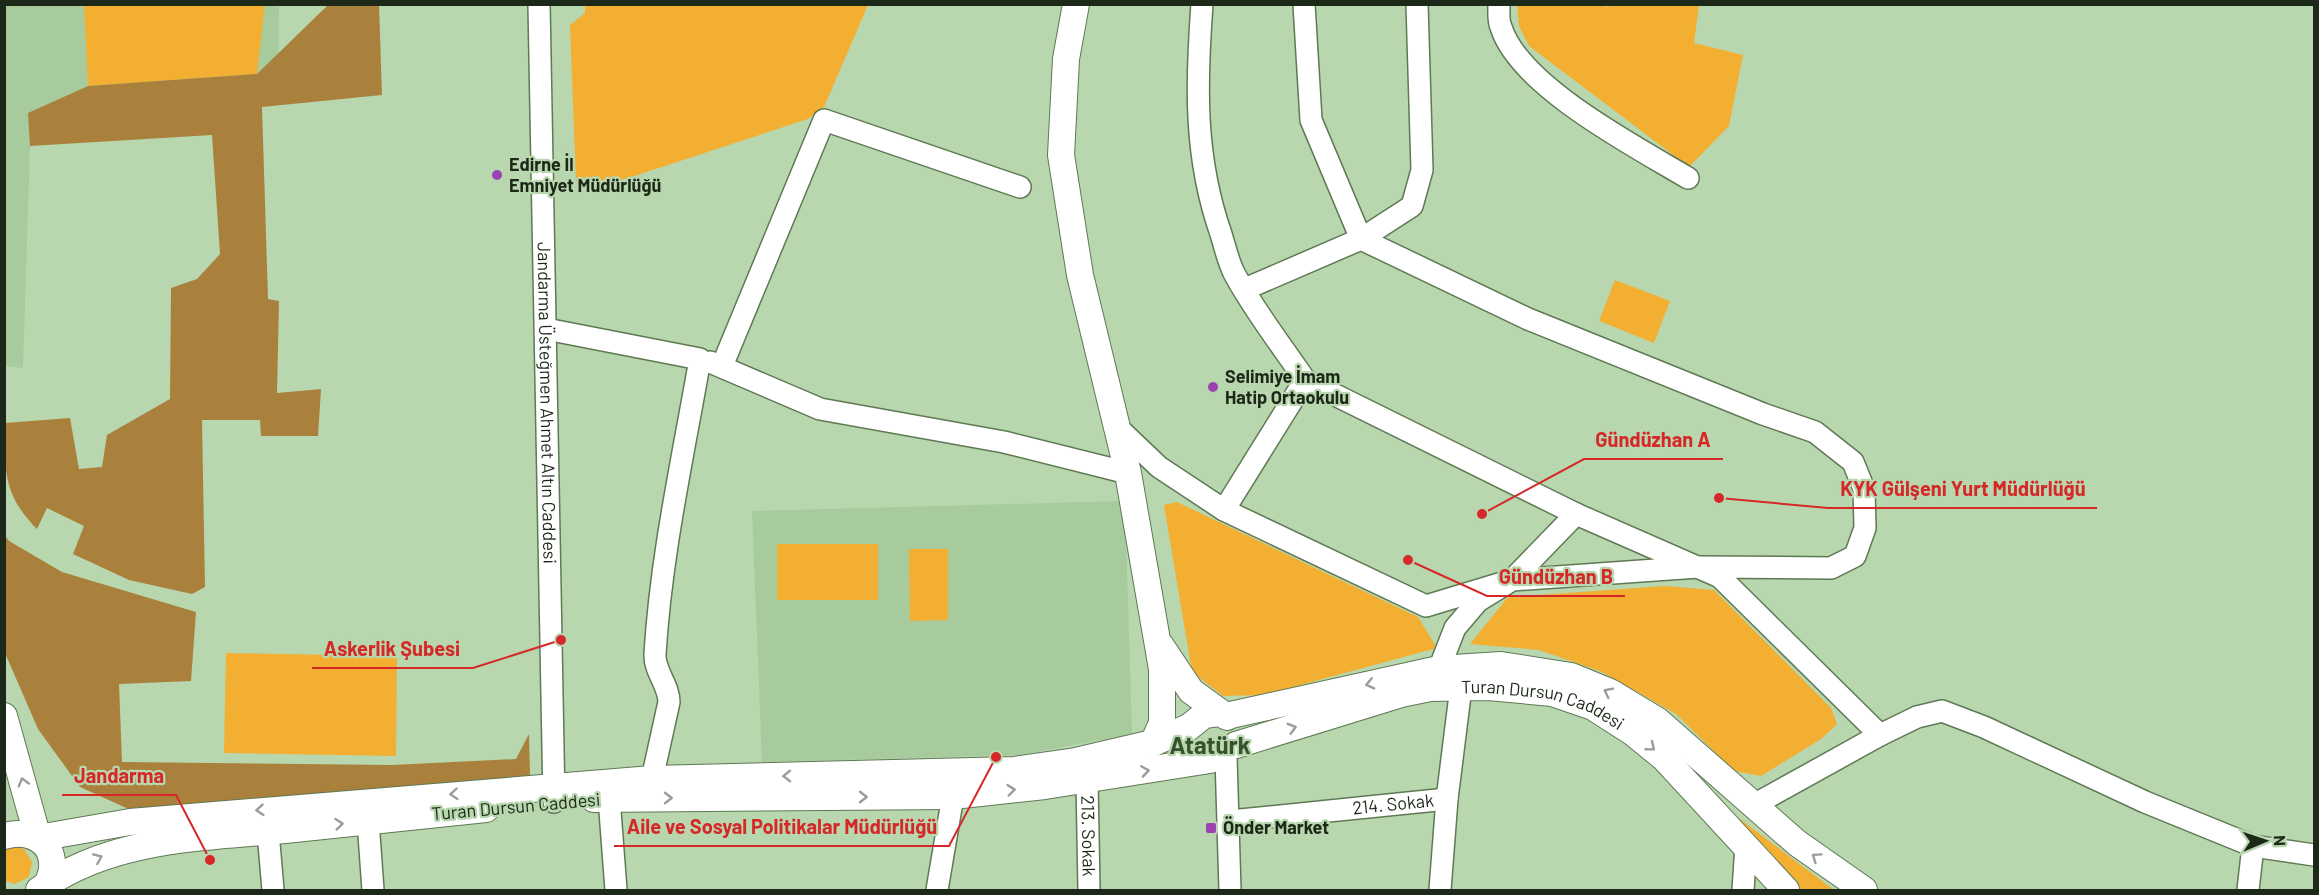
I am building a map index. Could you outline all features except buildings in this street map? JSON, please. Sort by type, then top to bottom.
[{"type":"main road","points":[[1076,4],[1066,59],[1061,155],[1080,275],[1128,473],[1160,644],[1164,693],[1162,723],[1153,743]]},
{"type":"main road","points":[[1160,644],[1191,691],[1226,716],[1236,728],[1224,754],[1202,758],[1192,747],[1189,727],[1160,644]]},
{"type":"main road","points":[[1465,676],[1529,667],[1571,676],[1610,692],[1659,721],[1752,806],[1797,843],[1864,891]]},
{"type":"main road","name":"Turan Dursun Caddesi","points":[[1226,716],[1439,669],[1515,688],[1552,693],[1593,707],[1632,732],[1664,758],[1786,891]]},
{"type":"main road","name":"Turan Dursun Caddesi","points":[[4,836],[16,833],[38,838],[130,822],[554,794],[609,798],[953,796],[1087,780],[1224,754],[1401,694],[1465,676]]},
{"type":"main road","points":[[1189,727],[1204,715],[1219,713],[1226,716]]},
{"type":"main road","points":[[4,716],[38,838],[50,855],[52,865],[43,889]]},
{"type":"main road","name":"Turan Dursun Caddesi","points":[[43,889],[101,856],[194,839],[368,821],[652,779],[1014,770],[1076,761],[1153,743],[1189,727]]},
{"type":"street","name":"Jandarma Üsteğmen Ahmet Altın Caddesi","points":[[539,4],[554,794]]},
{"type":"street","points":[[1202,4],[1197,68],[1200,153],[1212,209],[1234,273],[1305,380],[1576,514],[1720,577],[1880,735]]},
{"type":"street","points":[[1117,427],[1159,467],[1224,510],[1426,606],[1512,580],[1698,567],[1831,568],[1855,556],[1866,528],[1864,489],[1852,462],[1815,432],[1763,414],[1528,319],[1361,239],[1311,120],[1304,4]]},
{"type":"street","points":[[1245,289],[1361,239],[1412,206],[1419,188],[1422,170],[1417,4]]},
{"type":"street","points":[[1499,4],[1500,26],[1510,47],[1546,88],[1688,178]]},
{"type":"street","points":[[722,366],[824,120],[1020,187]]},
{"type":"street","points":[[546,329],[700,359],[722,366],[820,409],[1004,442],[1128,473]]},
{"type":"street","points":[[652,779],[669,702],[669,694],[655,654],[672,518],[700,359]]},
{"type":"street","points":[[1224,510],[1305,380]]},
{"type":"street","points":[[1439,669],[1455,628],[1478,601],[1512,580],[1576,514]]},
{"type":"street","points":[[1440,891],[1447,799],[1465,676]]},
{"type":"street","points":[[1752,806],[1880,735],[1917,717],[1942,711],[1984,727],[2145,802],[2253,846],[2314,855]]},
{"type":"street","points":[[1224,754],[1230,821],[1230,891]]},
{"type":"street","name":"213. Sokak","points":[[1087,780],[1089,891]]},
{"type":"street","points":[[938,891],[953,796]]},
{"type":"street","points":[[609,798],[616,891]]},
{"type":"street","name":"214. Sokak","points":[[1230,821],[1447,799]]},
{"type":"street","points":[[368,821],[373,891]]},
{"type":"street","points":[[267,832],[273,891]]},
{"type":"street","points":[[1743,891],[1746,846]]},
{"type":"street","points":[[2248,891],[2253,846]]},
{"type":"shaded area","points":[[1599,4],[1607,7],[1612,4],[1699,5],[1694,43],[1743,55],[1729,126],[1689,167],[1529,46],[1519,26],[1517,5]]},
{"type":"shaded area","points":[[5,5],[279,5],[278,104],[30,146],[23,368],[5,366]]},
{"type":"shaded area","points":[[84,5],[265,5],[257,74],[88,86]]},
{"type":"shaded area","points":[[328,5],[379,5],[382,95],[262,107],[268,299],[279,301],[277,393],[321,389],[318,436],[261,436],[260,420],[202,420],[205,587],[192,594],[129,580],[73,554],[84,526],[47,508],[37,529],[26,517],[8,480],[5,423],[70,418],[79,469],[102,467],[107,435],[170,399],[171,288],[197,279],[220,254],[212,135],[30,146],[28,113],[88,86],[257,74]]},
{"type":"shaded area","points":[[585,5],[868,5],[824,107],[808,119],[616,182],[576,184],[570,25],[585,13]]},
{"type":"shaded area","points":[[1615,280],[1670,301],[1654,343],[1599,321]]},
{"type":"shaded area","points":[[1125,501],[1132,734],[1020,755],[762,762],[752,511]]},
{"type":"shaded area","points":[[1177,502],[1418,617],[1437,648],[1264,695],[1223,696],[1192,672],[1164,505]]},
{"type":"shaded area","points":[[4,534],[9,541],[62,572],[196,612],[191,681],[119,684],[122,762],[392,765],[516,759],[529,734],[530,776],[133,811],[80,787],[38,729],[5,653]]},
{"type":"shaded area","points":[[777,544],[878,544],[878,600],[777,600]]},
{"type":"shaded area","points":[[909,549],[948,549],[948,620],[910,621]]},
{"type":"shaded area","points":[[1665,586],[1714,590],[1831,708],[1837,724],[1821,739],[1761,776],[1734,771],[1676,714],[1602,672],[1539,650],[1470,644],[1508,597]]},
{"type":"shaded area","points":[[226,653],[397,656],[396,756],[224,753]]},
{"type":"shaded area","points":[[1740,819],[1834,890],[1801,890],[1739,825]]},
{"type":"shaded area","points":[[9,846],[24,849],[32,862],[29,877],[15,884],[5,881],[4,849]]},
{"type":"place","name":"Edirne İl Emniyet Müdürlüğü","points":[[497,175]]},
{"type":"place","name":"Selimiye İmam Hatip Ortaokulu","points":[[1213,387]]},
{"type":"place","name":"KYK Gülşeni Yurt Müdürlüğü","points":[[1719,498]]},
{"type":"place","name":"Gündüzhan A","points":[[1482,514]]},
{"type":"place","name":"Gündüzhan B","points":[[1408,560]]},
{"type":"place","name":"Askerlik Şubesi","points":[[561,640]]},
{"type":"place","name":"Aile ve Sosyal Politikalar Müdürlüğü","points":[[996,757]]},
{"type":"place","name":"Önder Market","points":[[1211,828]]},
{"type":"place","name":"Jandarma","points":[[210,860]]},
{"type":"district","name":"Atatürk","points":[[1210,746]]}]
